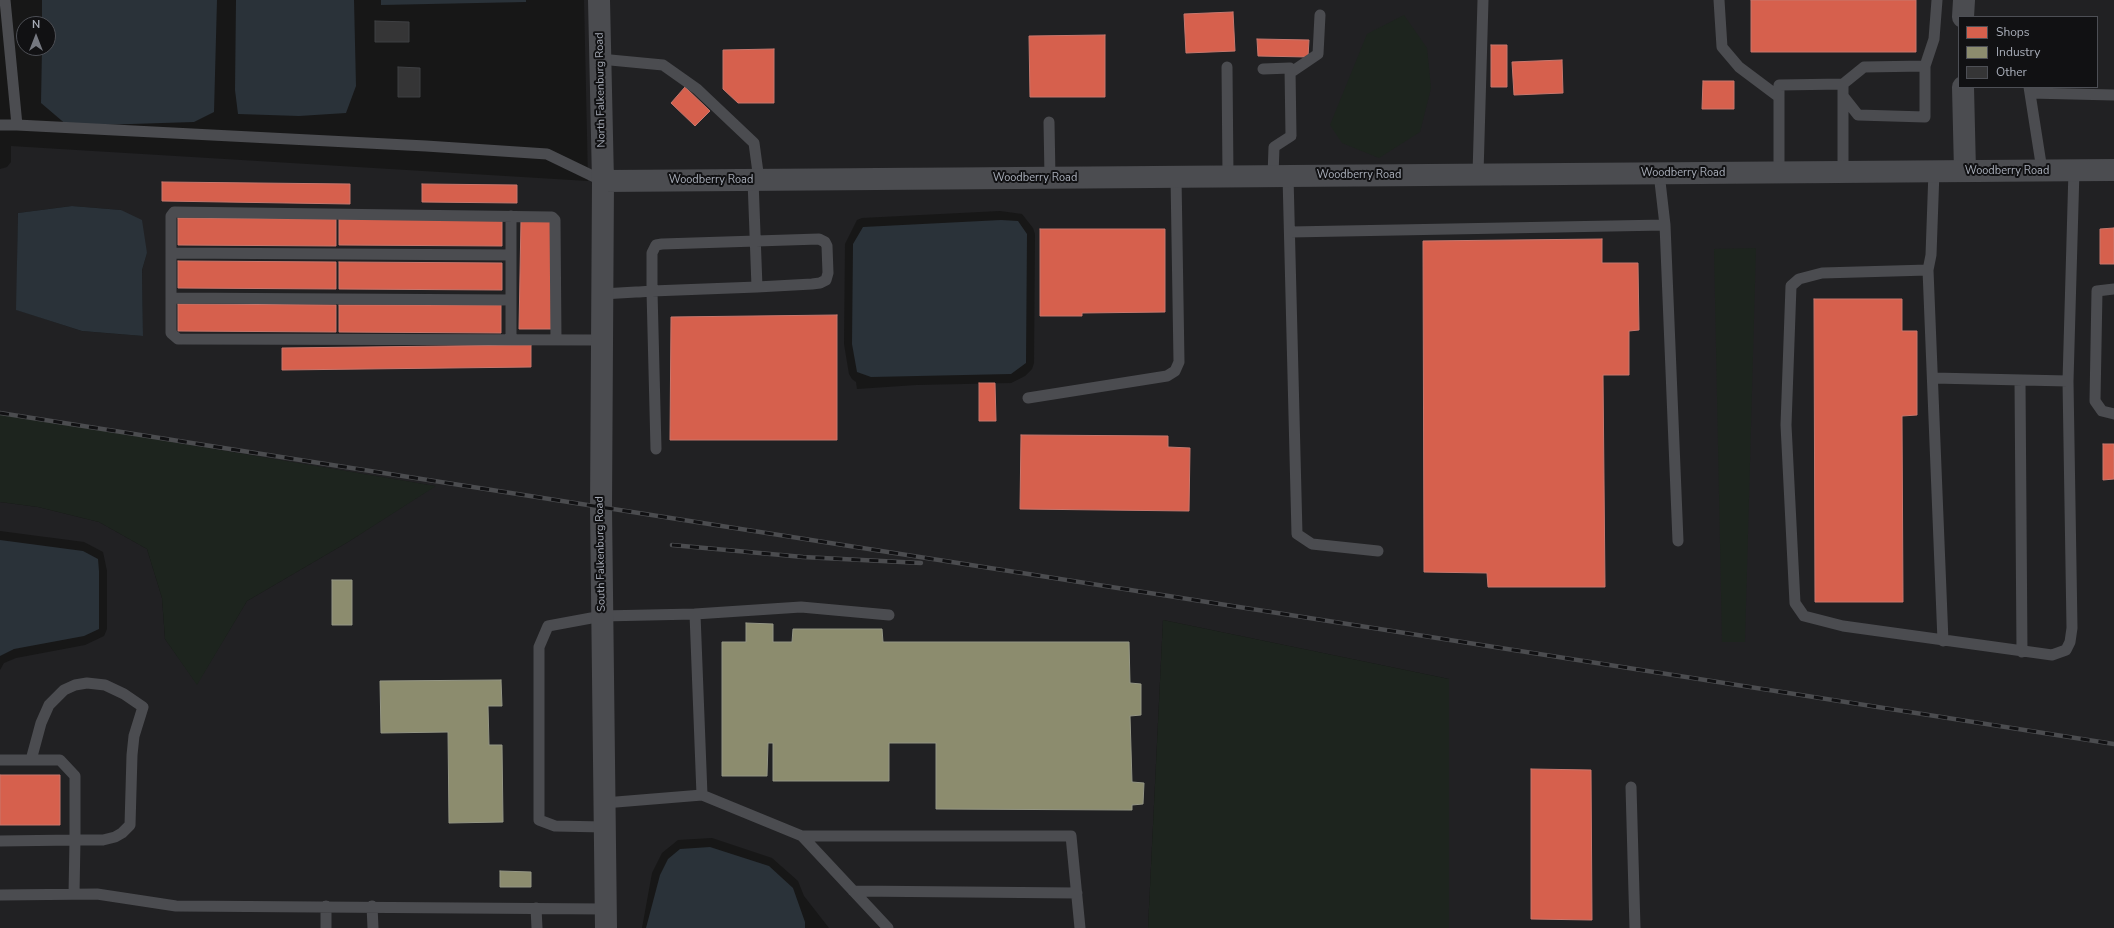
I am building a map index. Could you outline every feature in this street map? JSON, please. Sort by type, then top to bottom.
[{"type":"street","name":"North Falkenburg Road","points":[[599,0],[603,181]]},
{"type":"street","points":[[1963,16],[1964,0]]},
{"type":"street","points":[[1963,88],[1965,171]]},
{"type":"street","name":"Woodberry Road","points":[[603,181],[2114,170]]},
{"type":"street","name":"South Falkenburg Road","points":[[603,181],[602,616],[606,918]]},
{"type":"lane","points":[[5,0],[18,124]]},
{"type":"lane","points":[[1478,174],[1483,0]]},
{"type":"lane","points":[[1719,0],[1722,47],[1739,66],[1779,97]]},
{"type":"lane","points":[[1843,96],[1858,115],[1925,117],[1924,66],[1934,39],[1937,0]]},
{"type":"lane","points":[[1290,72],[1318,54],[1320,15]]},
{"type":"lane","points":[[600,59],[663,65],[697,89],[754,143],[756,180],[755,241],[757,286]]},
{"type":"lane","points":[[1779,172],[1778,85],[1843,84],[1864,67],[1924,66]]},
{"type":"lane","points":[[1227,67],[1228,176]]},
{"type":"lane","points":[[1263,69],[1290,68],[1291,136],[1274,147],[1290,232],[1297,534],[1312,544],[1378,551]]},
{"type":"lane","points":[[1843,84],[1843,172]]},
{"type":"lane","points":[[2042,170],[2030,90],[2114,95]]},
{"type":"lane","points":[[1049,122],[1050,177]]},
{"type":"lane","points":[[0,125],[18,124],[547,154],[603,181]]},
{"type":"lane","points":[[1928,270],[1822,273],[1799,279],[1791,286],[1786,425],[1795,603],[1804,616],[1843,626],[2052,655],[2066,650],[2070,642],[2072,628],[2068,381],[2074,170]]},
{"type":"lane","points":[[1934,171],[1931,255],[1928,270],[1944,641]]},
{"type":"lane","points":[[1660,173],[1665,225],[1678,541]]},
{"type":"lane","points":[[1028,398],[1167,376],[1174,371],[1179,362],[1176,176]]},
{"type":"lane","points":[[556,339],[555,220],[552,216],[174,212],[172,216],[171,333],[178,339],[602,340]]},
{"type":"lane","points":[[511,216],[511,339]]},
{"type":"lane","points":[[1290,232],[1665,225]]},
{"type":"lane","points":[[602,294],[652,291],[820,283],[826,280],[828,273],[827,246],[825,242],[819,239],[656,245],[652,253],[652,291],[656,449]]},
{"type":"lane","points":[[171,253],[511,255]]},
{"type":"lane","points":[[2114,289],[2097,291],[2095,401],[2102,411],[2114,414]]},
{"type":"lane","points":[[171,298],[511,300]]},
{"type":"lane","points":[[1932,378],[2068,381]]},
{"type":"lane","points":[[2020,380],[2022,652]]},
{"type":"lane","points":[[604,827],[555,826],[539,820],[539,647],[548,626],[602,616],[695,614],[801,607],[889,615]]},
{"type":"lane","points":[[695,614],[702,795]]},
{"type":"lane","points":[[0,841],[103,840],[115,837],[130,826],[134,736],[144,707],[105,684],[87,683],[64,690],[56,697],[44,714],[31,760]]},
{"type":"lane","points":[[0,760],[60,760],[75,776],[74,894]]},
{"type":"lane","points":[[1631,787],[1635,928]]},
{"type":"lane","points":[[604,803],[702,795],[802,836],[1071,836],[1080,928]]},
{"type":"lane","points":[[802,836],[888,928]]},
{"type":"lane","points":[[853,891],[1077,893]]},
{"type":"lane","points":[[0,895],[97,894],[176,906],[536,908],[606,918]]},
{"type":"lane","points":[[326,906],[326,928]]},
{"type":"lane","points":[[372,906],[373,928]]},
{"type":"lane","points":[[536,908],[537,928]]},
{"type":"shaded area","points":[[42,0],[217,0],[214,112],[194,122],[68,126],[41,103],[42,56],[56,56],[56,16],[42,16]]},
{"type":"shaded area","points":[[236,0],[354,0],[356,86],[346,113],[299,116],[238,114],[235,90]]},
{"type":"shaded area","points":[[381,0],[526,0],[526,2],[381,5]]},
{"type":"shaded area","points":[[584,0],[589,0],[594,181],[596,928],[0,928],[0,670],[4,663],[16,658],[85,645],[104,636],[107,629],[107,571],[103,552],[84,542],[0,531],[0,502],[38,507],[99,522],[147,549],[162,598],[165,639],[197,684],[247,601],[348,542],[435,486],[0,414],[0,169],[7,167],[11,162],[11,146],[588,181]],"holes":[[[72,206],[121,210],[147,253],[142,270],[143,336],[82,331],[17,310],[18,213]]]},
{"type":"shaded area","points":[[608,0],[2114,0],[2114,160],[612,170]]},
{"type":"shaded area","points":[[1404,15],[1427,48],[1431,88],[1420,132],[1379,158],[1342,143],[1330,125],[1367,34]]},
{"type":"shaded area","points":[[2114,181],[2114,928],[1449,928],[1449,679],[1163,620],[1148,928],[829,928],[804,896],[798,881],[772,858],[712,838],[678,840],[662,853],[652,873],[642,928],[615,928],[610,514],[612,191]],"holes":[[[1000,211],[1022,214],[1033,228],[1035,234],[1034,363],[1032,369],[1025,376],[1011,383],[916,385],[857,389],[856,382],[849,374],[844,344],[845,244],[857,220],[862,218]]]},
{"type":"shaded area","points":[[72,206],[121,210],[142,220],[147,253],[142,270],[143,336],[82,331],[16,310],[18,213]]},
{"type":"shaded area","points":[[1001,220],[1018,221],[1027,234],[1026,363],[1011,374],[871,377],[857,372],[852,344],[853,244],[863,227]]},
{"type":"shaded area","points":[[1756,248],[1745,642],[1722,642],[1714,249]]},
{"type":"shaded area","points":[[0,414],[436,486],[348,542],[247,601],[197,685],[165,639],[162,598],[147,549],[99,522],[38,507],[0,502]]},
{"type":"shaded area","points":[[0,540],[83,551],[98,559],[99,629],[84,636],[14,649],[0,656]]},
{"type":"shaded area","points":[[1163,620],[1449,679],[1449,928],[1148,928]]},
{"type":"shaded area","points":[[710,847],[769,866],[793,888],[805,922],[805,928],[646,928],[660,875],[668,859],[680,849]]},
{"type":"building: Shops","points":[[1751,0],[1916,0],[1916,52],[1751,52]]},
{"type":"building: Shops","points":[[1233,12],[1235,51],[1186,53],[1184,14]]},
{"type":"building: Shops","points":[[1105,35],[1105,97],[1030,97],[1029,36]]},
{"type":"building: Shops","points":[[1257,39],[1309,40],[1308,57],[1258,56]]},
{"type":"building: Shops","points":[[1491,45],[1507,45],[1507,87],[1491,87]]},
{"type":"building: Shops","points":[[774,49],[774,103],[738,103],[723,89],[723,50]]},
{"type":"building: Shops","points":[[1562,60],[1563,93],[1514,95],[1512,62]]},
{"type":"building: Shops","points":[[1703,81],[1734,81],[1734,109],[1702,109]]},
{"type":"building: Shops","points":[[685,87],[710,111],[695,126],[671,103]]},
{"type":"building: Shops","points":[[162,182],[350,184],[350,204],[162,201]]},
{"type":"building: Shops","points":[[422,184],[517,185],[517,203],[422,202]]},
{"type":"building: Shops","points":[[178,218],[336,219],[336,246],[178,245]]},
{"type":"building: Shops","points":[[339,219],[502,220],[502,246],[339,245]]},
{"type":"building: Shops","points":[[521,220],[553,220],[551,329],[519,329]]},
{"type":"building: Shops","points":[[2114,228],[2114,264],[2100,264],[2100,229]]},
{"type":"building: Shops","points":[[1040,229],[1165,229],[1165,312],[1082,313],[1082,316],[1040,316]]},
{"type":"building: Shops","points":[[1602,239],[1602,263],[1638,263],[1639,330],[1629,331],[1629,375],[1603,375],[1605,587],[1488,587],[1487,573],[1424,572],[1423,241]]},
{"type":"building: Shops","points":[[178,261],[336,262],[336,289],[178,288]]},
{"type":"building: Shops","points":[[339,262],[502,263],[502,290],[339,289]]},
{"type":"building: Shops","points":[[1814,299],[1902,299],[1902,331],[1917,331],[1917,415],[1902,416],[1903,602],[1815,602]]},
{"type":"building: Shops","points":[[178,304],[336,305],[336,332],[178,331]]},
{"type":"building: Shops","points":[[339,305],[501,305],[501,333],[339,332]]},
{"type":"building: Shops","points":[[837,315],[837,440],[670,440],[671,317]]},
{"type":"building: Shops","points":[[531,345],[531,367],[282,370],[282,348]]},
{"type":"building: Shops","points":[[979,383],[995,383],[996,421],[979,421]]},
{"type":"building: Shops","points":[[1021,435],[1168,436],[1168,447],[1190,448],[1189,511],[1020,509]]},
{"type":"building: Shops","points":[[2103,444],[2114,444],[2114,479],[2103,480]]},
{"type":"building: Shops","points":[[1531,769],[1591,770],[1592,920],[1531,919]]},
{"type":"building: Shops","points":[[0,775],[60,775],[60,825],[0,825]]},
{"type":"building: Industry","points":[[332,580],[352,580],[352,625],[332,625]]},
{"type":"building: Industry","points":[[746,623],[773,624],[773,642],[792,642],[793,629],[882,629],[883,642],[1129,642],[1130,683],[1141,684],[1141,715],[1130,716],[1132,782],[1144,783],[1143,804],[1132,805],[1132,810],[936,809],[936,743],[889,743],[889,781],[773,781],[773,743],[768,743],[767,776],[722,776],[722,642],[746,642]]},
{"type":"building: Industry","points":[[501,680],[502,706],[488,706],[489,745],[502,745],[503,822],[449,823],[448,732],[381,733],[380,681]]},
{"type":"building: Industry","points":[[500,871],[531,872],[531,887],[500,887]]},
{"type":"building: Other","points":[[375,21],[409,22],[409,42],[375,42]]},
{"type":"building: Other","points":[[398,67],[420,68],[420,97],[398,97]]},
{"type":"railway","points":[[0,413],[2114,744]]},
{"type":"railway","points":[[672,545],[803,557],[921,563]]}]
